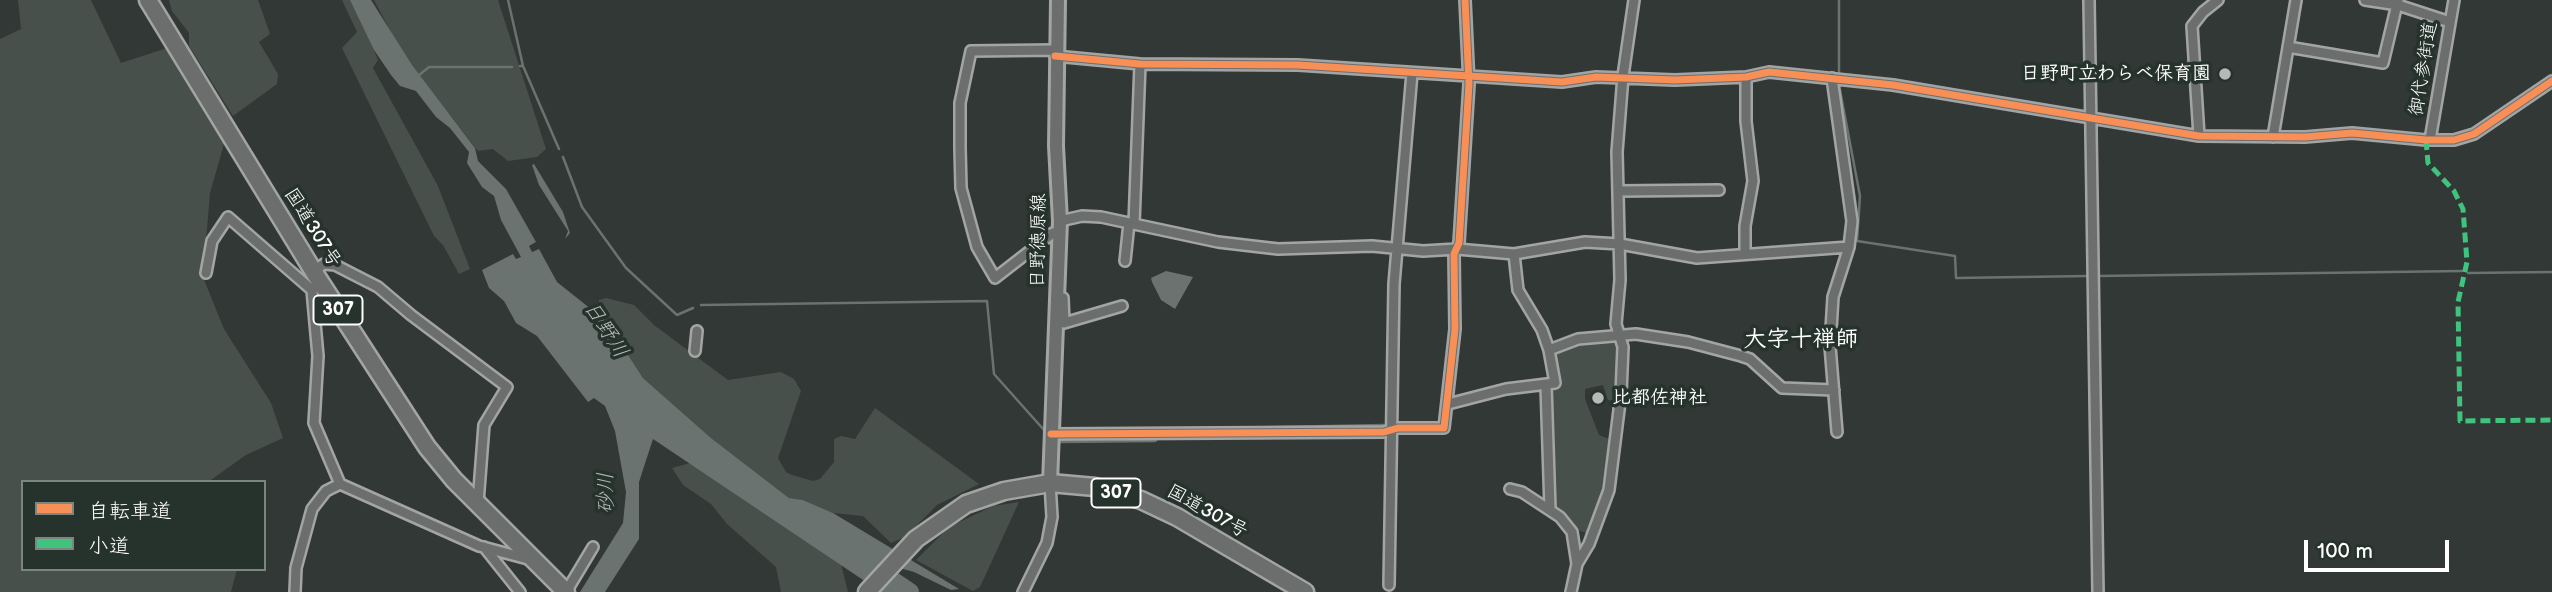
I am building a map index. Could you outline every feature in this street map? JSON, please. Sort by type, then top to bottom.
[{"type":"highway","name":"国道307号","points":[[148,0],[315,281],[427,447],[478,505],[566,592]]},
{"type":"highway","name":"国道307号","points":[[867,592],[916,539],[966,504],[1004,491],[1050,484],[1094,487],[1141,500],[1177,517],[1305,592]]},
{"type":"main road","name":"日野徳原線","points":[[1050,484],[1060,226],[1055,53],[1058,0]]},
{"type":"street","points":[[1051,435],[1444,428],[1455,329],[1457,250],[1469,84],[1465,0]]},
{"type":"street","points":[[1571,592],[1577,564],[1589,544],[1608,490],[1621,394],[1623,347],[1616,324],[1620,244],[1618,191],[1623,76],[1634,0]]},
{"type":"street","points":[[2090,0],[2098,592]]},
{"type":"street","points":[[2199,135],[2192,26],[2203,12],[2218,0]]},
{"type":"street","points":[[2273,137],[2296,0]]},
{"type":"street","points":[[2365,0],[2398,3],[2450,22]]},
{"type":"street","name":"御代参街道","points":[[2428,140],[2454,0]]},
{"type":"street","points":[[2288,47],[2383,63],[2398,3]]},
{"type":"street","points":[[1849,247],[1745,252],[1697,258],[1620,244],[1559,244],[1514,254],[1372,246],[1278,250],[1218,242],[1131,223],[1082,216],[1060,226],[995,278],[976,247],[961,188],[960,103],[971,51],[1055,53],[1140,64],[1288,64],[1562,82],[1623,76],[1675,80],[1746,77],[1769,72],[1982,99],[2199,135],[2273,137],[2352,133],[2454,140],[2474,134],[2552,81]]},
{"type":"street","points":[[1125,261],[1131,223],[1140,64]]},
{"type":"street","points":[[1389,585],[1390,381],[1412,73]]},
{"type":"street","points":[[1745,252],[1745,226],[1753,180],[1746,121],[1746,77]]},
{"type":"street","points":[[1832,78],[1853,220],[1849,247],[1833,297],[1830,346],[1837,432]]},
{"type":"street","points":[[1618,191],[1719,190]]},
{"type":"street","points":[[206,273],[212,241],[228,217],[315,281]]},
{"type":"street","points":[[1448,404],[1506,389],[1555,383],[1542,330],[1518,290],[1514,254]]},
{"type":"street","points":[[478,505],[484,425],[508,387],[378,287],[335,265],[324,264],[315,281],[318,356],[314,423],[340,484],[484,547],[534,561]]},
{"type":"street","points":[[1058,297],[1063,298],[1065,323],[1122,306]]},
{"type":"street","points":[[695,351],[697,331]]},
{"type":"street","points":[[1549,350],[1578,339],[1619,335],[1659,336],[1750,359],[1782,388],[1834,390]]},
{"type":"street","points":[[1546,385],[1549,509]]},
{"type":"street","points":[[295,592],[296,568],[312,509],[326,491],[340,484]]},
{"type":"street","points":[[1023,592],[1047,543],[1052,517],[1050,484]]},
{"type":"street","points":[[1510,489],[1522,492],[1549,509],[1572,532],[1577,564]]},
{"type":"street","points":[[484,547],[520,592]]},
{"type":"street","points":[[566,592],[593,547]]},
{"type":"shaded area","points":[[18,0],[91,0],[121,63],[167,48],[226,137],[210,193],[203,277],[224,329],[271,403],[283,438],[246,455],[211,480],[21,480],[21,571],[236,571],[231,592],[0,592],[0,39],[21,29]]},
{"type":"shaded area","points":[[169,0],[258,0],[270,34],[259,42],[278,74],[277,84],[233,116],[189,46],[189,33],[172,11]]},
{"type":"shaded area","points":[[342,0],[353,0],[378,60],[373,68],[438,186],[470,269],[459,274],[443,245],[434,236],[342,48],[357,32]]},
{"type":"shaded area","points":[[374,0],[498,0],[546,149],[537,157],[508,161],[493,149],[478,151],[402,53]]},
{"type":"shaded area","points":[[606,298],[634,305],[654,325],[728,380],[781,372],[794,379],[801,391],[778,458],[786,472],[792,475],[813,481],[820,479],[834,462],[834,439],[841,436],[855,439],[875,408],[979,484],[937,505],[905,537],[891,543],[863,516],[833,513],[803,500],[789,498],[711,438],[643,378],[599,311],[599,300]]},
{"type":"shaded area","points":[[1617,338],[1622,351],[1619,403],[1608,400],[1603,385],[1585,389],[1585,399],[1599,435],[1612,440],[1605,489],[1591,535],[1573,528],[1554,506],[1550,389],[1558,383],[1553,353],[1578,342]]},
{"type":"shaded area","points":[[697,461],[838,552],[848,592],[781,592],[776,567],[727,524],[711,504],[683,485],[672,468]]},
{"type":"shaded area","points":[[1019,502],[980,587],[973,591],[916,560],[949,527],[993,506]]},
{"type":"water","points":[[350,0],[371,0],[412,65],[475,148],[478,161],[506,189],[536,242],[529,246],[532,252],[539,249],[557,282],[606,321],[643,378],[711,438],[789,498],[803,500],[833,513],[959,589],[951,590],[914,572],[882,563],[828,534],[876,571],[911,592],[881,592],[653,439],[639,482],[639,539],[605,592],[580,592],[623,523],[626,492],[615,431],[605,406],[594,398],[588,402],[537,336],[516,323],[504,301],[489,288],[482,270],[513,254],[516,259],[521,257],[501,220],[494,196],[482,187],[467,163],[469,152],[450,128],[436,117],[416,91],[400,86],[391,75],[374,50]]},
{"type":"water","points":[[534,164],[563,212],[570,233],[565,239],[568,231],[539,185],[532,165]]},
{"type":"water","points":[[1166,271],[1193,277],[1175,309],[1161,300],[1151,278]]},
{"type":"waterway","points":[[508,0],[523,66]]},
{"type":"waterway","points":[[1839,0],[1839,74]]},
{"type":"waterway","points":[[520,66],[523,66],[559,149]]},
{"type":"waterway","points":[[418,76],[429,67],[512,67]]},
{"type":"waterway","points":[[1839,85],[1860,196],[1857,241],[1955,256],[1956,278],[2088,276]]},
{"type":"waterway","points":[[563,157],[582,207],[626,268],[677,315],[693,308]]},
{"type":"waterway","points":[[2098,276],[2462,271]]},
{"type":"waterway","points":[[2468,273],[2552,272]]},
{"type":"waterway","points":[[701,305],[987,301],[994,374],[1044,430]]},
{"type":"waterway","points":[[1167,429],[1384,425]]},
{"type":"waterway","points":[[1058,442],[1155,441],[1158,438]]},
{"type":"waterway","name":"日野川","points":[[834,541],[910,592]]},
{"type":"marked path","points":[[2426,140],[2428,163],[2454,191],[2463,209],[2467,262],[2458,302],[2460,421],[2552,420]]},
{"type":"cycle path","points":[[1051,434],[1384,432],[1398,428],[1444,428],[1455,329],[1454,254],[1459,243],[1469,84],[1465,0]]},
{"type":"cycle path","points":[[1055,56],[1140,64],[1298,65],[1562,82],[1596,77],[1675,80],[1746,77],[1769,72],[1893,85],[2199,136],[2305,137],[2352,133],[2426,140],[2454,140],[2474,134],[2552,81]]},
{"type":"place","name":"日野町立わらべ保育園","points":[[2225,74]]},
{"type":"place","name":"比都佐神社","points":[[1598,398]]},
{"type":"district","name":"大字十禅師","points":[[1801,340]]},
{"type":"water label","name":"砂川","points":[[607,493]]}]
